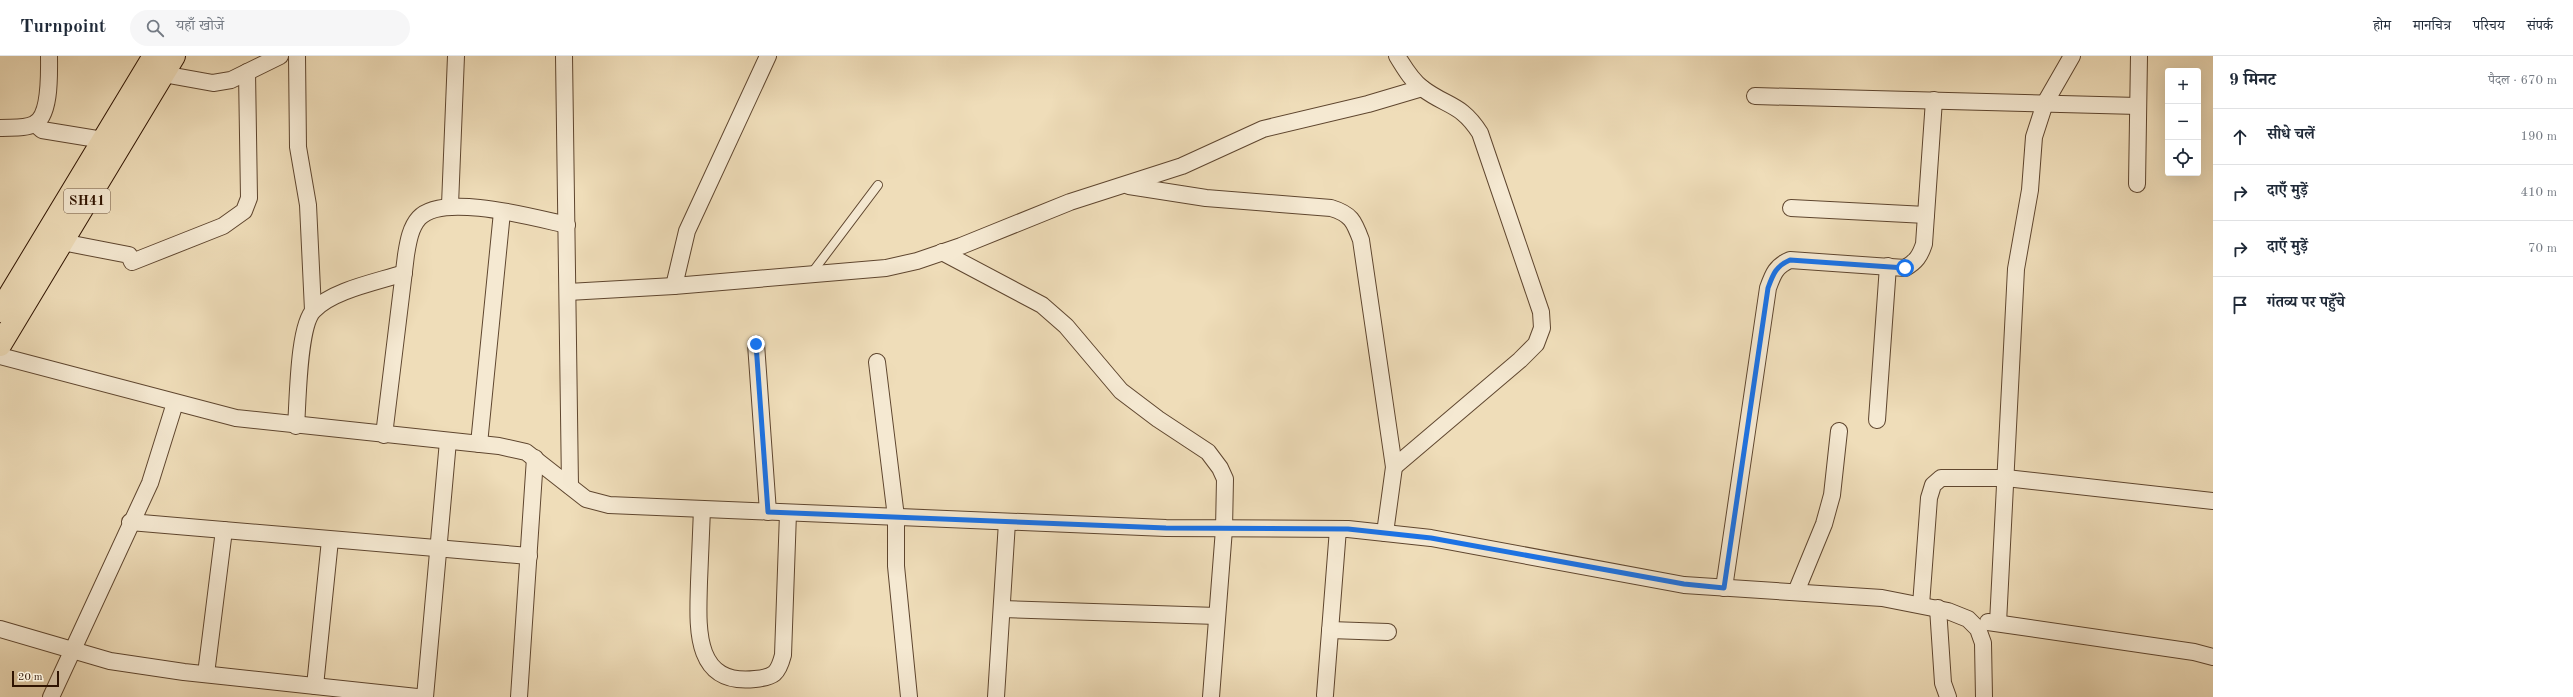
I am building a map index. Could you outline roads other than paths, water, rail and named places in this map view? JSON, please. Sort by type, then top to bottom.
[{"type":"main road","name":"SH41","points":[[0,310],[103,140],[159,65],[174,56]]},
{"type":"main road","name":"SH41","points":[[0,345],[62,242],[159,65]]},
{"type":"street","points":[[0,128],[35,124],[41,119],[46,108],[49,56]]},
{"type":"street","points":[[159,65],[213,83],[231,80],[280,56]]},
{"type":"street","points":[[296,426],[302,344],[313,310],[308,205],[298,147],[297,56]]},
{"type":"street","points":[[450,205],[456,56]]},
{"type":"street","points":[[564,56],[570,486]]},
{"type":"street","points":[[674,286],[687,231],[768,56]]},
{"type":"street","points":[[1394,467],[1520,360],[1536,344],[1542,328],[1535,292],[1480,133],[1471,119],[1452,103],[1422,88],[1397,56]]},
{"type":"street","points":[[1998,623],[2016,269],[2030,190],[2034,137],[2045,103],[2072,56]]},
{"type":"street","points":[[2137,184],[2139,56]]},
{"type":"street","points":[[62,242],[129,255],[132,262],[223,226],[244,211],[249,198],[247,72]]},
{"type":"street","points":[[568,292],[674,286],[886,268],[942,252],[1070,202],[1127,186],[1182,166],[1263,129],[1368,104],[1422,88]]},
{"type":"street","points":[[1755,96],[2138,106]]},
{"type":"street","points":[[1724,588],[1768,288],[1773,274],[1779,265],[1790,260],[1905,268],[1920,256],[1924,244],[1934,100]]},
{"type":"street","points":[[35,124],[42,130],[103,140]]},
{"type":"street","points":[[1127,186],[1206,198],[1331,208],[1346,212],[1354,220],[1361,240],[1394,467],[1385,533]]},
{"type":"street","points":[[384,435],[410,234],[419,218],[434,208],[450,205],[502,212],[567,225]]},
{"type":"street","points":[[1791,208],[1926,216]]},
{"type":"street","points":[[479,444],[502,212]]},
{"type":"street","points":[[942,252],[1042,305],[1066,326],[1121,391],[1158,419],[1208,452],[1220,468],[1225,479],[1224,529],[1211,697]]},
{"type":"street","points":[[1877,420],[1888,266]]},
{"type":"street","points":[[313,310],[331,297],[404,273]]},
{"type":"street","points":[[756,344],[768,512]]},
{"type":"street","points":[[0,356],[236,418],[296,426],[479,444],[526,452],[586,499],[609,505],[1007,522],[1224,529],[1338,529],[1385,533],[1431,538],[1684,584],[1724,588],[1875,597],[1938,608],[1968,619],[2194,652],[2213,657]]},
{"type":"street","points":[[877,362],[896,517],[896,566],[909,697]]},
{"type":"street","points":[[51,697],[130,522],[150,483],[175,403]]},
{"type":"street","points":[[1796,592],[1824,524],[1832,495],[1840,431]]},
{"type":"street","points":[[425,697],[448,441]]},
{"type":"street","points":[[519,697],[535,458]]},
{"type":"street","points":[[1921,604],[1929,498],[1933,485],[1941,478],[1955,476],[2006,478],[2213,501]]},
{"type":"street","points":[[702,509],[698,620],[700,645],[709,663],[721,675],[751,680],[770,677],[780,668],[783,655],[788,513]]},
{"type":"street","points":[[130,522],[529,556]]},
{"type":"street","points":[[996,697],[1007,522]]},
{"type":"street","points":[[1325,695],[1338,529]]},
{"type":"street","points":[[206,674],[224,530]]},
{"type":"street","points":[[315,686],[330,540]]},
{"type":"street","points":[[1002,608],[1217,616]]},
{"type":"street","points":[[1938,608],[1943,683],[1948,697]]},
{"type":"street","points":[[1968,619],[1978,629],[1983,643],[1984,697]]},
{"type":"street","points":[[0,630],[110,661],[206,674],[417,697]]},
{"type":"street","points":[[1330,630],[1388,632]]},
{"type":"lane","points":[[811,274],[878,185]]}]
